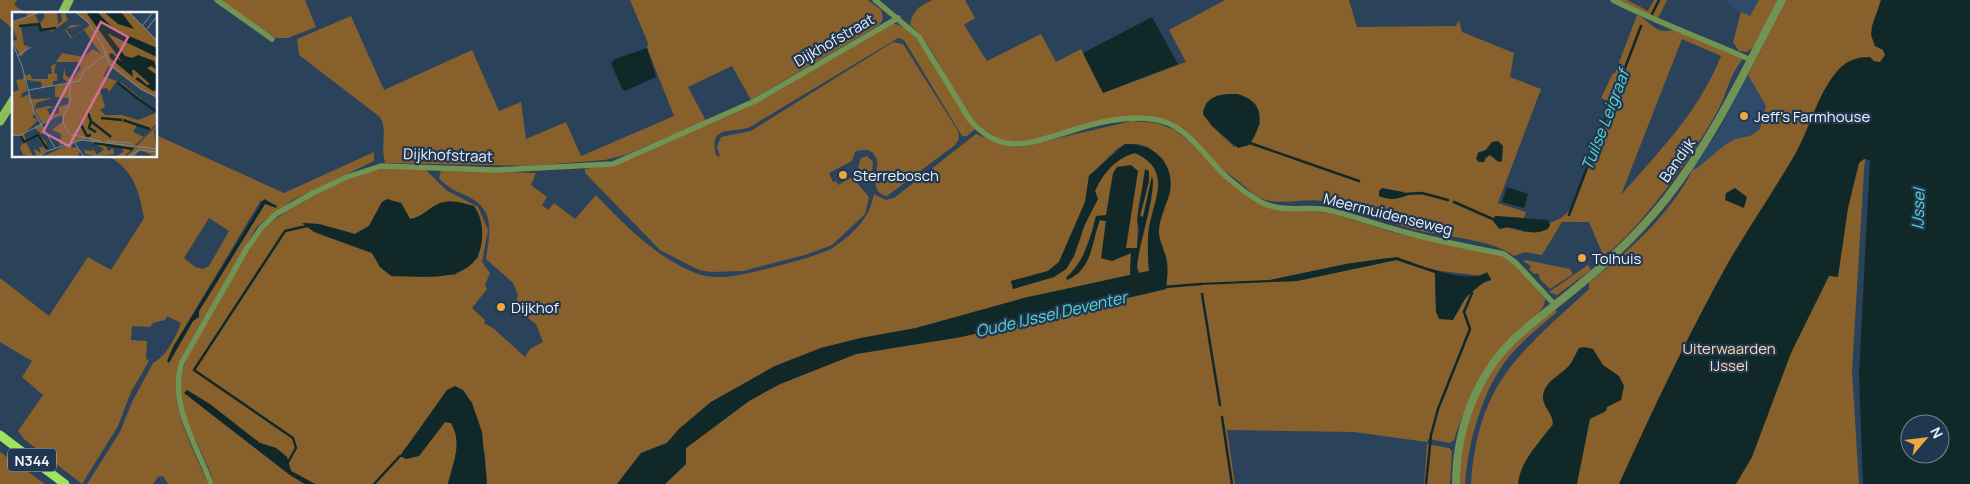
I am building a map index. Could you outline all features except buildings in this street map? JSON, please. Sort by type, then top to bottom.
[{"type":"main road","points":[[63,12],[69,0]]},
{"type":"main road","points":[[0,121],[12,102]]},
{"type":"main road","name":"N344","points":[[0,435],[65,484]]},
{"type":"street","points":[[217,0],[272,39]]},
{"type":"street","name":"Meermuidenseweg","points":[[875,0],[898,18],[923,42],[970,120],[978,129],[992,139],[1020,144],[1114,120],[1152,118],[1165,122],[1184,133],[1227,177],[1264,203],[1278,207],[1310,207],[1329,210],[1396,230],[1504,254],[1516,263],[1554,304]]},
{"type":"street","points":[[1613,0],[1656,22],[1697,36],[1751,60]]},
{"type":"street","name":"Bandijk","points":[[1456,484],[1458,447],[1477,390],[1496,359],[1513,340],[1554,304],[1619,252],[1666,200],[1716,127],[1782,0]]},
{"type":"street","name":"Dijkhofstraat","points":[[211,484],[180,409],[177,392],[178,376],[182,362],[247,248],[262,227],[276,214],[313,193],[347,177],[381,166],[496,170],[613,164],[755,101],[898,18]]},
{"type":"shaded area","points":[[1725,0],[1759,0],[1750,16],[1736,10]]},
{"type":"shaded area","points":[[1748,75],[1766,106],[1760,129],[1750,136],[1735,139],[1696,169],[1693,169],[1719,130]]},
{"type":"green space","points":[[0,0],[17,0],[14,5],[24,12],[12,12],[12,28],[0,18]]},
{"type":"green space","points":[[220,0],[305,0],[316,27],[288,38],[276,38]]},
{"type":"green space","points":[[630,0],[868,0],[881,10],[883,19],[879,25],[751,100],[732,66],[688,87],[706,121],[625,155],[605,160],[528,166],[385,163],[383,151],[384,134],[380,117],[299,55],[297,39],[351,16],[384,90],[472,50],[499,111],[521,102],[526,139],[566,122],[581,156],[674,116],[647,48],[648,43]]},
{"type":"green space","points":[[933,0],[965,0],[975,18],[964,25],[987,61],[1041,34],[1056,62],[1081,49],[1103,93],[1186,62],[1169,30],[1225,0],[1349,0],[1357,27],[1456,26],[1459,20],[1462,32],[1514,53],[1510,77],[1541,89],[1498,203],[1526,212],[1524,218],[1495,216],[1493,221],[1499,229],[1506,227],[1525,232],[1550,225],[1550,223],[1561,218],[1570,210],[1612,103],[1601,98],[1613,73],[1615,73],[1637,15],[1663,31],[1676,29],[1737,52],[1742,60],[1734,72],[1717,112],[1683,166],[1641,221],[1612,250],[1603,255],[1589,222],[1562,222],[1542,255],[1525,252],[1514,256],[1505,250],[1481,242],[1416,230],[1322,201],[1287,202],[1262,199],[1219,166],[1182,129],[1155,117],[1135,116],[1114,119],[1028,140],[1009,141],[993,137],[970,116],[932,51],[910,25],[915,12]],"holes":[[[1682,39],[1721,56],[1712,76],[1690,113],[1621,195]],[[1227,94],[1255,104],[1259,113],[1260,125],[1234,147],[1212,126],[1203,114],[1210,99]],[[1492,142],[1503,149],[1501,152],[1502,159],[1497,161],[1490,155],[1485,159],[1477,153],[1486,150]]]},
{"type":"green space","points":[[1618,0],[1627,0],[1648,11],[1654,0],[1667,0],[1657,20]]},
{"type":"green space","points":[[1759,0],[1778,0],[1754,47],[1747,52],[1739,51],[1733,42],[1741,12],[1750,16]]},
{"type":"green space","name":"Uiterwaarden IJssel","points":[[1786,0],[1898,0],[1870,117],[1864,170],[1852,372],[1859,484],[1471,484],[1475,449],[1483,419],[1493,394],[1523,352],[1589,289],[1589,282],[1618,259],[1661,216],[1684,185],[1693,169],[1696,169],[1735,139],[1750,136],[1760,129],[1766,106],[1748,75]]},
{"type":"green space","points":[[892,24],[903,27],[926,50],[975,129],[967,136],[962,136],[904,40],[898,38],[750,127],[723,132],[718,134],[715,139],[716,155],[720,157],[717,147],[721,137],[751,131],[893,42],[903,44],[958,131],[959,139],[955,145],[887,196],[878,191],[876,186],[877,160],[868,150],[855,152],[852,161],[829,173],[833,182],[836,181],[838,185],[852,177],[869,197],[865,214],[832,245],[805,255],[743,271],[711,272],[699,270],[660,250],[585,173],[585,169],[617,164],[748,107]]},
{"type":"green space","points":[[1132,121],[1157,123],[1175,130],[1190,142],[1226,179],[1269,207],[1330,213],[1399,234],[1503,255],[1517,266],[1545,299],[1544,304],[1538,314],[1513,335],[1493,359],[1471,397],[1454,440],[1449,443],[1428,439],[1427,442],[1354,432],[1227,430],[1235,484],[665,484],[686,464],[686,448],[749,401],[780,384],[856,354],[961,337],[1166,289],[1167,260],[1159,238],[1159,226],[1169,192],[1163,159],[1148,147],[1137,144],[1125,144],[1118,148],[1089,176],[1085,202],[1059,262],[1048,271],[1011,281],[1013,289],[1054,277],[1066,269],[1074,256],[1085,224],[1098,199],[1095,191],[1102,178],[1116,162],[1135,153],[1147,160],[1154,168],[1157,177],[1157,196],[1148,233],[1149,271],[1139,273],[1137,267],[1152,197],[1152,177],[1143,217],[1140,216],[1149,181],[1144,189],[1139,205],[1137,248],[1126,248],[1115,169],[1106,215],[1095,219],[1078,275],[1100,220],[1106,221],[1103,248],[1116,259],[1131,253],[1130,275],[1024,298],[916,328],[861,338],[821,348],[775,366],[711,402],[679,429],[667,443],[641,453],[617,484],[487,484],[485,455],[472,403],[447,390],[419,432],[402,452],[419,456],[445,422],[451,423],[455,431],[457,446],[448,484],[315,484],[291,471],[287,457],[276,448],[260,443],[184,393],[290,475],[305,484],[214,484],[187,421],[181,395],[181,381],[186,361],[200,330],[243,257],[270,223],[300,203],[353,177],[386,168],[426,170],[446,190],[478,207],[488,230],[482,262],[490,273],[485,285],[487,289],[472,308],[485,320],[484,323],[493,328],[525,357],[530,349],[543,342],[536,324],[520,312],[516,304],[518,295],[513,283],[486,259],[489,222],[482,207],[442,181],[439,178],[441,170],[536,173],[531,185],[547,197],[542,205],[548,210],[554,203],[575,219],[596,195],[631,230],[671,261],[701,275],[724,277],[741,275],[785,264],[827,251],[848,236],[865,218],[874,194],[886,200],[894,198],[976,134],[1007,146],[1020,147]],"holes":[[[382,202],[401,203],[410,219],[422,217],[440,203],[478,212],[482,234],[478,258],[455,275],[417,276],[380,267],[372,253],[315,232],[303,223],[319,224],[355,234],[369,226]],[[1387,258],[1396,260],[1297,281],[1199,284],[1270,280],[1346,264]],[[1402,262],[1440,271],[1491,277],[1491,280],[1480,285],[1471,293],[1462,303],[1457,313],[1436,312],[1435,273]]]},
{"type":"green space","points":[[158,136],[284,193],[374,152],[374,161],[293,200],[256,228],[182,357],[177,373],[178,405],[188,437],[208,484],[168,484],[163,476],[158,477],[153,484],[87,484],[120,432],[132,402],[153,363],[167,351],[176,334],[181,323],[167,316],[165,320],[153,323],[150,327],[132,326],[131,340],[147,341],[146,358],[149,361],[131,392],[118,426],[82,484],[24,439],[18,431],[43,395],[22,377],[32,361],[0,342],[0,278],[49,316],[88,257],[111,270],[144,218],[134,182],[117,162],[111,158],[158,158]],"holes":[[[261,200],[265,204],[199,311],[199,317],[193,321],[169,362],[173,347]],[[209,218],[229,231],[209,266],[203,269],[195,267],[184,258]]]},
{"type":"green space","points":[[867,156],[873,162],[871,180],[868,180],[858,167],[861,158]]},
{"type":"green space","points":[[1523,261],[1570,269],[1573,274],[1550,289],[1539,278],[1537,273],[1534,274],[1529,269],[1531,266]]},
{"type":"green space","points":[[1588,265],[1591,270],[1557,295],[1549,292]]},
{"type":"green space","points":[[1555,309],[1557,312],[1515,350],[1495,378],[1486,395],[1474,431],[1465,484],[1458,484],[1464,437],[1480,391],[1502,356]]},
{"type":"green space","points":[[1427,444],[1449,448],[1452,451],[1450,484],[1424,484]]},
{"type":"green space","points":[[0,452],[45,484],[0,484]]},
{"type":"water","name":"IJssel","points":[[1881,0],[1970,0],[1970,484],[1863,484],[1859,374],[1870,160],[1864,159],[1859,163],[1848,208],[1838,277],[1829,276],[1791,353],[1752,457],[1736,484],[1619,484],[1699,317],[1728,263],[1794,156],[1819,100],[1831,79],[1849,61],[1870,57],[1874,61],[1880,62],[1885,55],[1883,50],[1875,46],[1871,35],[1872,26]]},
{"type":"water","points":[[1152,17],[1178,64],[1103,93],[1083,53]]},
{"type":"water","points":[[647,48],[656,77],[625,91],[622,89],[611,63],[615,59]]},
{"type":"water","points":[[1225,94],[1237,94],[1254,103],[1260,115],[1257,130],[1249,145],[1238,148],[1212,126],[1203,114],[1207,103],[1211,99]]},
{"type":"water","points":[[1498,141],[1503,146],[1502,161],[1499,162],[1490,155],[1486,157],[1484,162],[1479,162],[1476,159],[1478,153],[1486,150],[1492,142]]},
{"type":"water","points":[[1125,144],[1145,147],[1153,151],[1160,156],[1169,172],[1171,181],[1170,192],[1159,229],[1168,274],[1166,289],[961,337],[856,354],[780,384],[749,401],[686,448],[686,464],[665,484],[617,484],[641,453],[667,443],[679,429],[711,402],[775,366],[821,348],[861,338],[916,328],[1024,298],[1130,275],[1131,253],[1112,261],[1101,258],[1106,221],[1100,220],[1090,254],[1082,269],[1076,275],[1067,280],[1066,278],[1082,257],[1096,216],[1106,215],[1113,173],[1117,167],[1131,165],[1138,171],[1126,248],[1137,248],[1139,229],[1137,220],[1145,169],[1149,171],[1149,181],[1140,216],[1143,217],[1152,176],[1152,193],[1137,267],[1139,273],[1149,271],[1148,233],[1157,196],[1157,177],[1154,168],[1147,160],[1135,153],[1116,162],[1098,184],[1095,191],[1098,199],[1085,224],[1074,256],[1066,269],[1054,277],[1013,289],[1011,281],[1048,271],[1059,262],[1085,202],[1089,176]]},
{"type":"water","points":[[1507,187],[1528,194],[1524,208],[1502,202]]},
{"type":"water","points":[[1382,188],[1409,195],[1394,199],[1383,198],[1379,196],[1379,191]]},
{"type":"water","points":[[1735,188],[1747,197],[1744,208],[1725,200],[1726,193]]},
{"type":"water","points":[[264,199],[277,206],[276,208],[265,204],[199,311],[199,317],[193,321],[169,363],[167,361],[173,347]]},
{"type":"water","points":[[387,199],[401,203],[410,219],[418,217],[442,202],[456,202],[474,206],[482,226],[479,254],[471,265],[447,275],[433,277],[391,276],[380,267],[372,253],[314,232],[302,223],[319,224],[355,234],[369,226],[382,202]]},
{"type":"water","points":[[1495,216],[1548,220],[1550,225],[1548,229],[1540,232],[1528,232],[1512,228],[1500,229],[1493,221]]},
{"type":"water","points":[[1397,257],[1430,269],[1468,277],[1479,276],[1487,272],[1491,280],[1484,282],[1466,297],[1453,320],[1439,319],[1436,312],[1435,273],[1396,260],[1297,281],[1199,285],[1199,283],[1270,280],[1346,264]]},
{"type":"water","points":[[1579,348],[1593,349],[1603,365],[1619,376],[1624,386],[1621,400],[1607,407],[1606,411],[1590,419],[1577,484],[1518,484],[1522,467],[1553,424],[1543,399],[1546,387],[1571,363]]},
{"type":"water","points":[[455,386],[463,390],[472,403],[482,432],[487,484],[448,484],[457,446],[455,431],[451,423],[445,422],[419,456],[406,459],[400,456],[447,390]]},
{"type":"water","points":[[187,390],[210,404],[260,443],[276,448],[287,457],[291,471],[315,484],[305,484],[290,475],[184,393]]},
{"type":"waterway","name":"Tuilse Leigraaf","points":[[1652,14],[1659,0]]},
{"type":"waterway","name":"Tuilse Leigraaf","points":[[1569,215],[1641,26]]},
{"type":"waterway","points":[[1250,143],[1359,181]]},
{"type":"waterway","points":[[1405,194],[1422,193],[1448,200]]},
{"type":"waterway","points":[[1454,202],[1495,220]]},
{"type":"waterway","points":[[288,462],[296,448],[293,438],[194,370],[285,231],[307,226]]},
{"type":"waterway","name":"Oude IJssel Deventer","points":[[1164,287],[1201,284]]},
{"type":"waterway","points":[[1426,484],[1431,435],[1438,409],[1470,329],[1464,312],[1472,293]]},
{"type":"waterway","points":[[1202,294],[1220,405]]},
{"type":"waterway","points":[[1222,417],[1232,484]]},
{"type":"waterway","points":[[374,484],[400,456]]},
{"type":"place","name":"Jeff's Farmhouse","points":[[1744,116]]},
{"type":"place","name":"Sterrebosch","points":[[843,175]]},
{"type":"place","name":"Tolhuis","points":[[1582,258]]},
{"type":"place","name":"Dijkhof","points":[[501,307]]}]
